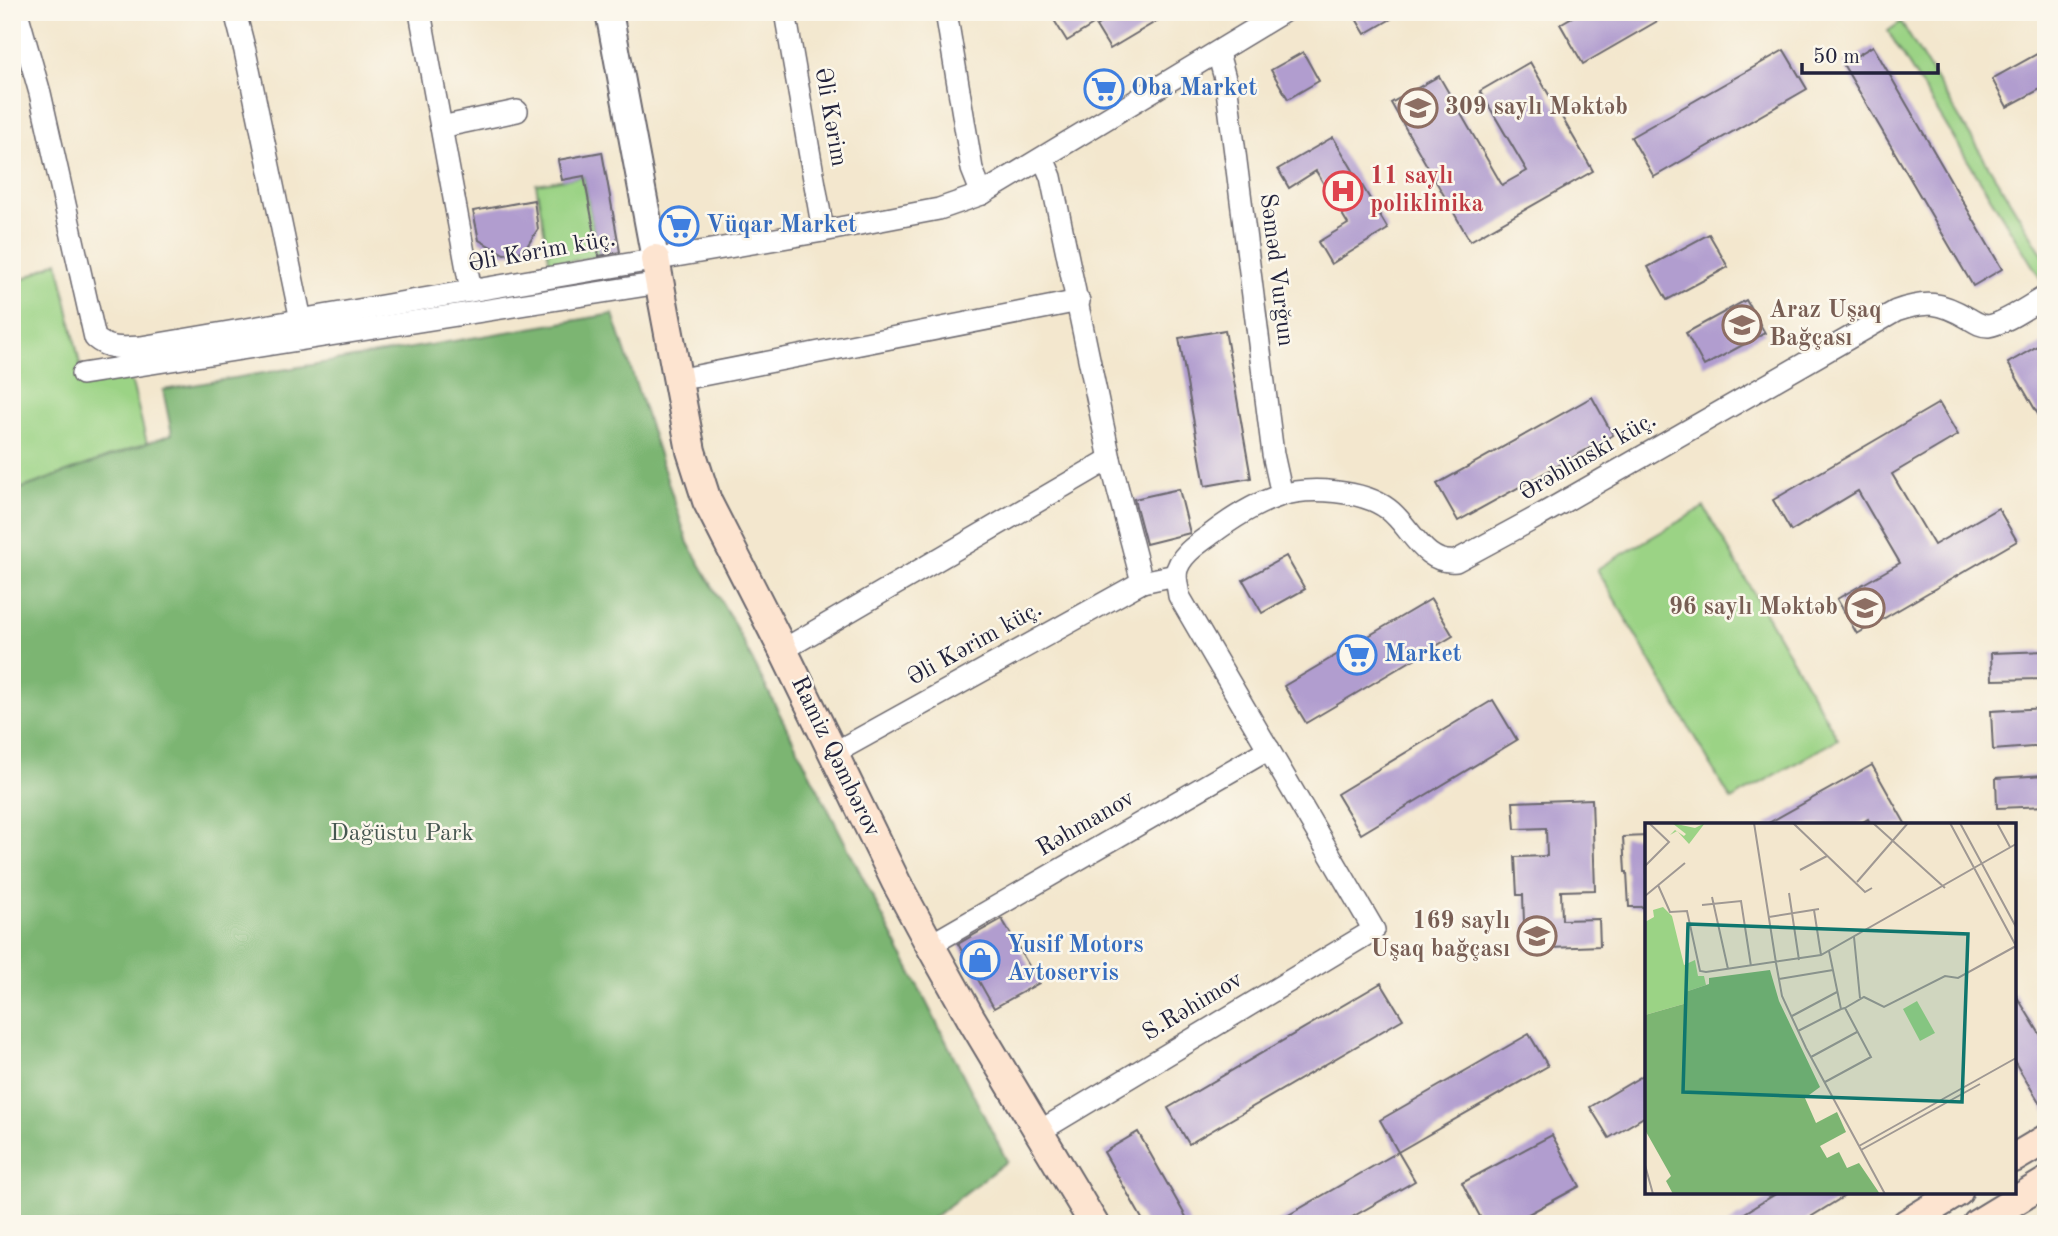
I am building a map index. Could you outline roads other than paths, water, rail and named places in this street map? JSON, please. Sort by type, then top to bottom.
[{"type":"main road","name":"Ramiz Qəmbərov","points":[[658,271],[691,451],[707,501],[896,882],[972,1020],[1094,1224]]},
{"type":"main road","points":[[2016,1157],[2046,1139]]},
{"type":"main road","points":[[1977,1224],[2046,1182]]},
{"type":"main road","points":[[1906,1224],[1955,1194]]},
{"type":"street","name":"Əli Kərim küç.","points":[[17,12],[40,93],[95,338],[103,345],[113,348],[141,347],[471,291],[658,271],[823,231],[939,209],[982,194],[1283,12]]},
{"type":"street","points":[[235,12],[301,320]]},
{"type":"street","points":[[420,12],[471,291]]},
{"type":"street","points":[[82,374],[658,271],[609,12]]},
{"type":"street","name":"Əli Kərim","points":[[785,12],[823,231]]},
{"type":"street","points":[[946,12],[972,169],[982,194]]},
{"type":"street","name":"Səməd Vurğun","points":[[1218,53],[1226,82],[1273,454],[1282,495]]},
{"type":"street","points":[[441,127],[517,111]]},
{"type":"street","points":[[1043,158],[1051,177],[1110,459],[1142,582]]},
{"type":"street","name":"Ərəblinski küç.","points":[[1176,575],[1188,552],[1231,519],[1282,495],[1310,492],[1342,492],[1373,499],[1394,514],[1429,555],[1448,562],[1456,561],[1896,311],[1927,303],[1940,304],[1980,325],[1990,326],[2046,296]]},
{"type":"street","points":[[677,380],[1079,301]]},
{"type":"street","points":[[783,650],[1110,459]]},
{"type":"street","name":"Əli Kərim küç.","points":[[834,753],[1142,582],[1176,575]]},
{"type":"street","points":[[1176,575],[1179,596],[1269,749]]},
{"type":"street","name":"S.Rəhimov","points":[[1040,1131],[1374,930],[1269,749]]},
{"type":"street","name":"Rəhmanov","points":[[930,945],[1269,749]]},
{"type":"place","name":"Oba Market","points":[[1104,89]]},
{"type":"place","name":"309 saylı Məktəb","points":[[1418,108]]},
{"type":"place","name":"11 saylı poliklinika","points":[[1343,191]]},
{"type":"place","name":"Vüqar Market","points":[[679,226]]},
{"type":"place","name":"Araz Uşaq Bağçası","points":[[1742,325]]},
{"type":"place","name":"96 saylı Məktəb","points":[[1865,608]]},
{"type":"place","name":"Market","points":[[1357,655]]},
{"type":"place","name":"169 saylı Uşaq bağçası","points":[[1537,936]]},
{"type":"place","name":"Yusif Motors Avtoservis","points":[[980,960]]},
{"type":"park label","name":"Dağüstu Park","points":[[402,834]]}]
